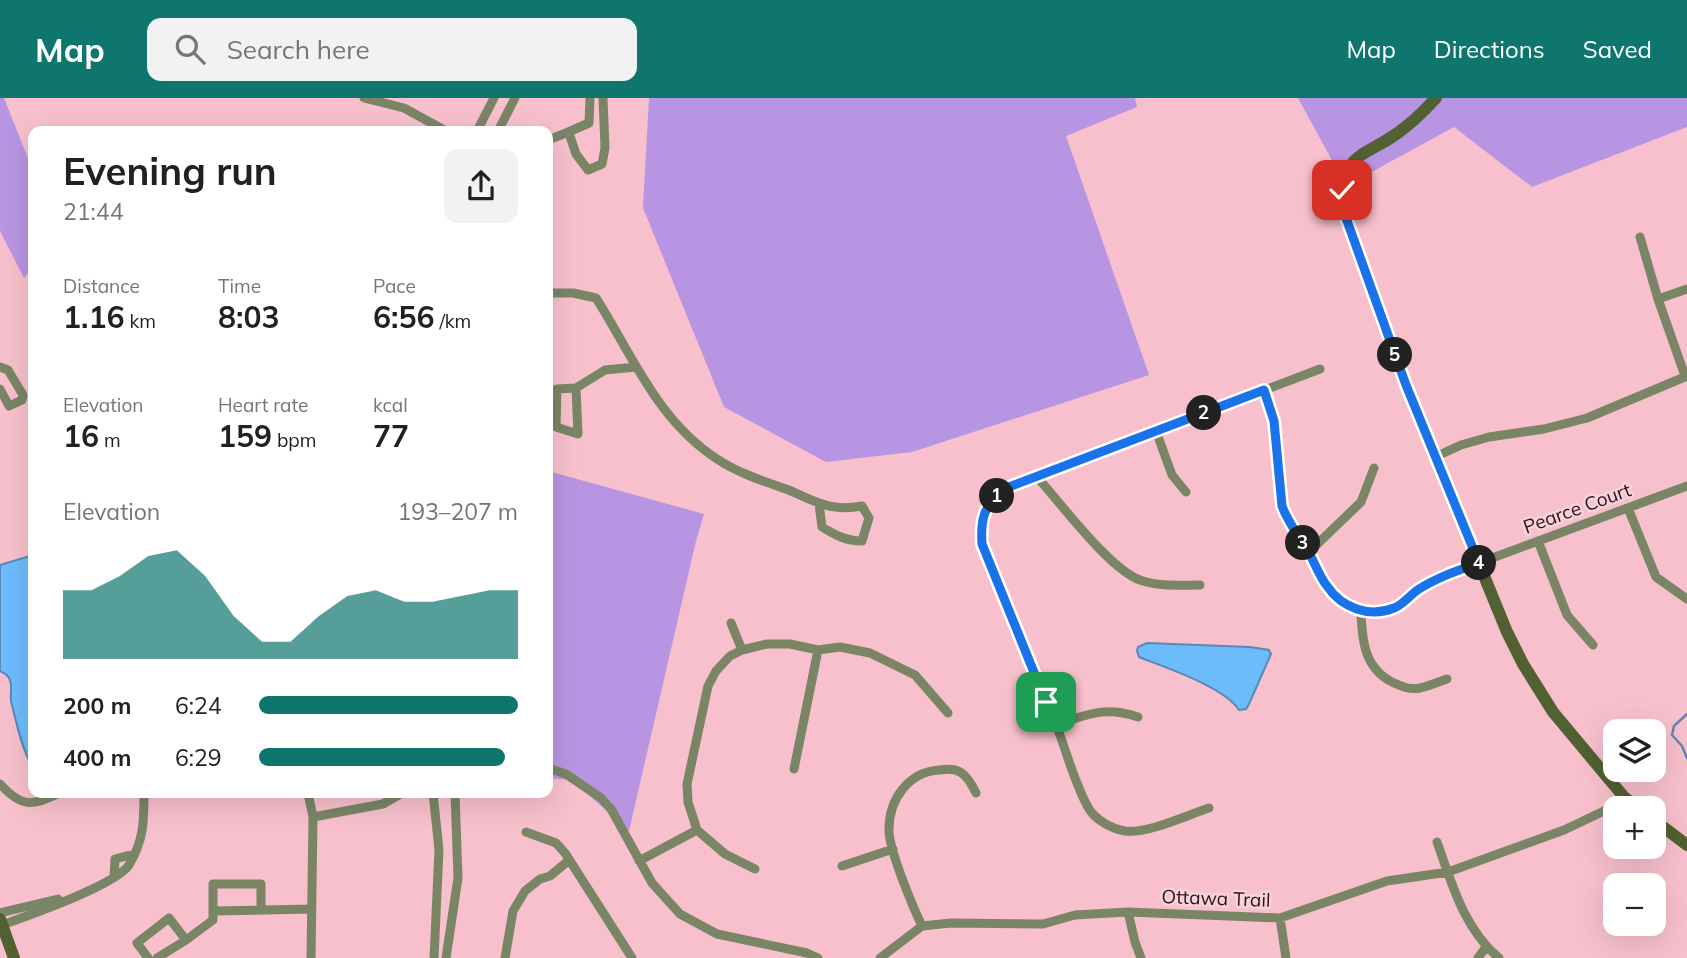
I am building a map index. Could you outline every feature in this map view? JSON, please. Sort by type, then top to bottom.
[{"type":"street","points":[[363,98],[404,108],[437,126]]},
{"type":"street","points":[[480,126],[494,98]]},
{"type":"street","points":[[501,126],[515,98]]},
{"type":"street","points":[[553,138],[589,123],[590,98]]},
{"type":"street","points":[[566,133],[569,133],[576,154],[588,170],[602,164],[605,148],[603,98]]},
{"type":"street","points":[[1436,98],[1398,134],[1360,154],[1346,177],[1341,204],[1406,385],[1507,632],[1553,712],[1623,796]]},
{"type":"street","points":[[1437,456],[1489,437],[1544,429],[1587,418],[1686,376],[1658,299],[1640,237]]},
{"type":"street","points":[[1658,299],[1687,289]]},
{"type":"street","points":[[553,293],[573,293],[596,298],[665,412],[717,459],[764,482],[820,504],[844,509],[862,506],[869,518],[862,541],[851,541],[822,527],[820,504]]},
{"type":"street","points":[[0,367],[8,370],[23,396],[22,400],[9,406],[0,388]]},
{"type":"street","points":[[576,388],[578,434],[556,427],[557,389],[576,388],[605,370],[636,367]]},
{"type":"street","points":[[1209,808],[1149,828],[1127,832],[1108,826],[1090,811],[1058,724],[1046,702],[982,544],[981,528],[985,512],[991,500],[1006,488],[1320,369]]},
{"type":"street","points":[[1264,390],[1274,421],[1282,506],[1286,518],[1309,552],[1326,585],[1334,594],[1361,612],[1362,640],[1368,659],[1385,679],[1405,688],[1419,688],[1447,679]]},
{"type":"street","points":[[1156,431],[1172,475],[1186,492]]},
{"type":"street","points":[[1309,552],[1360,502],[1374,468]]},
{"type":"street","points":[[1036,476],[1114,564],[1137,579],[1153,584],[1200,585]]},
{"type":"street","name":"Pearce Court","points":[[1361,612],[1395,608],[1441,577],[1687,486]]},
{"type":"street","points":[[1628,508],[1656,577],[1687,599]]},
{"type":"street","points":[[1538,541],[1567,615],[1594,645]]},
{"type":"street","points":[[731,623],[742,650]]},
{"type":"street","points":[[755,869],[725,854],[697,830],[688,802],[687,784],[708,685],[730,656],[767,644],[790,644],[818,650],[840,647],[870,653],[915,675],[948,713]]},
{"type":"street","points":[[794,769],[818,650]]},
{"type":"street","points":[[1058,724],[1099,710],[1119,710],[1138,717]]},
{"type":"street","points":[[880,958],[922,926],[888,833],[889,815],[900,791],[912,778],[929,770],[954,769],[965,775],[976,793]]},
{"type":"street","points":[[553,770],[566,774],[611,809],[652,883],[680,915],[717,933],[807,953],[818,958]]},
{"type":"street","points":[[0,784],[12,797],[27,804],[50,798]]},
{"type":"street","points":[[14,958],[1,919],[73,897],[127,868],[144,829],[144,798]]},
{"type":"street","points":[[309,798],[313,817],[311,958]]},
{"type":"street","points":[[313,817],[383,804],[393,798]]},
{"type":"street","points":[[434,798],[439,850],[434,958]]},
{"type":"street","points":[[446,958],[458,878],[455,798]]},
{"type":"street","name":"Ottawa Trail","points":[[922,926],[951,923],[1043,924],[1075,915],[1128,912],[1280,918],[1387,881],[1448,872],[1564,830],[1603,811]]},
{"type":"street","points":[[1666,829],[1687,845]]},
{"type":"street","points":[[639,861],[697,830]]},
{"type":"street","points":[[526,832],[556,843],[565,853],[632,958]]},
{"type":"street","points":[[1437,842],[1464,915],[1486,947],[1499,958]]},
{"type":"street","points":[[842,866],[893,849]]},
{"type":"street","points":[[114,877],[115,859],[134,853]]},
{"type":"street","points":[[505,958],[513,912],[525,891],[540,879],[550,876],[568,860]]},
{"type":"street","points":[[157,958],[213,920],[213,884],[261,884],[261,910]]},
{"type":"street","points":[[214,911],[311,909]]},
{"type":"street","points":[[1128,912],[1141,958]]},
{"type":"street","points":[[148,958],[137,943],[169,918],[186,940]]},
{"type":"street","points":[[1280,918],[1286,958]]},
{"type":"street","points":[[1478,958],[1486,947]]},
{"type":"shaded area","points":[[0,98],[4,98],[28,158],[28,273],[24,278],[0,231]]},
{"type":"shaded area","points":[[649,98],[1135,98],[1137,107],[1066,136],[1149,375],[912,452],[826,462],[724,407],[643,208]]},
{"type":"shaded area","points":[[1298,98],[1687,98],[1687,127],[1532,187],[1454,127],[1346,186]]},
{"type":"shaded area","points":[[553,472],[704,514],[629,831],[572,780],[553,778]]},
{"type":"water","points":[[28,557],[28,758],[11,701],[10,681],[6,674],[0,671],[0,565]]},
{"type":"water","points":[[1147,643],[1250,647],[1269,650],[1271,654],[1249,704],[1246,709],[1239,710],[1221,693],[1208,686],[1139,657],[1138,647]]},
{"type":"waterway","points":[[1687,714],[1674,726],[1672,735],[1682,746],[1687,758]]},
{"type":"route","points":[[1046,702],[982,544],[981,528],[991,500],[1006,488],[1264,390],[1274,421],[1282,506],[1286,518],[1309,552],[1326,585],[1342,601],[1361,612],[1395,608],[1441,577],[1479,563],[1406,385],[1341,204],[1342,190]]}]
